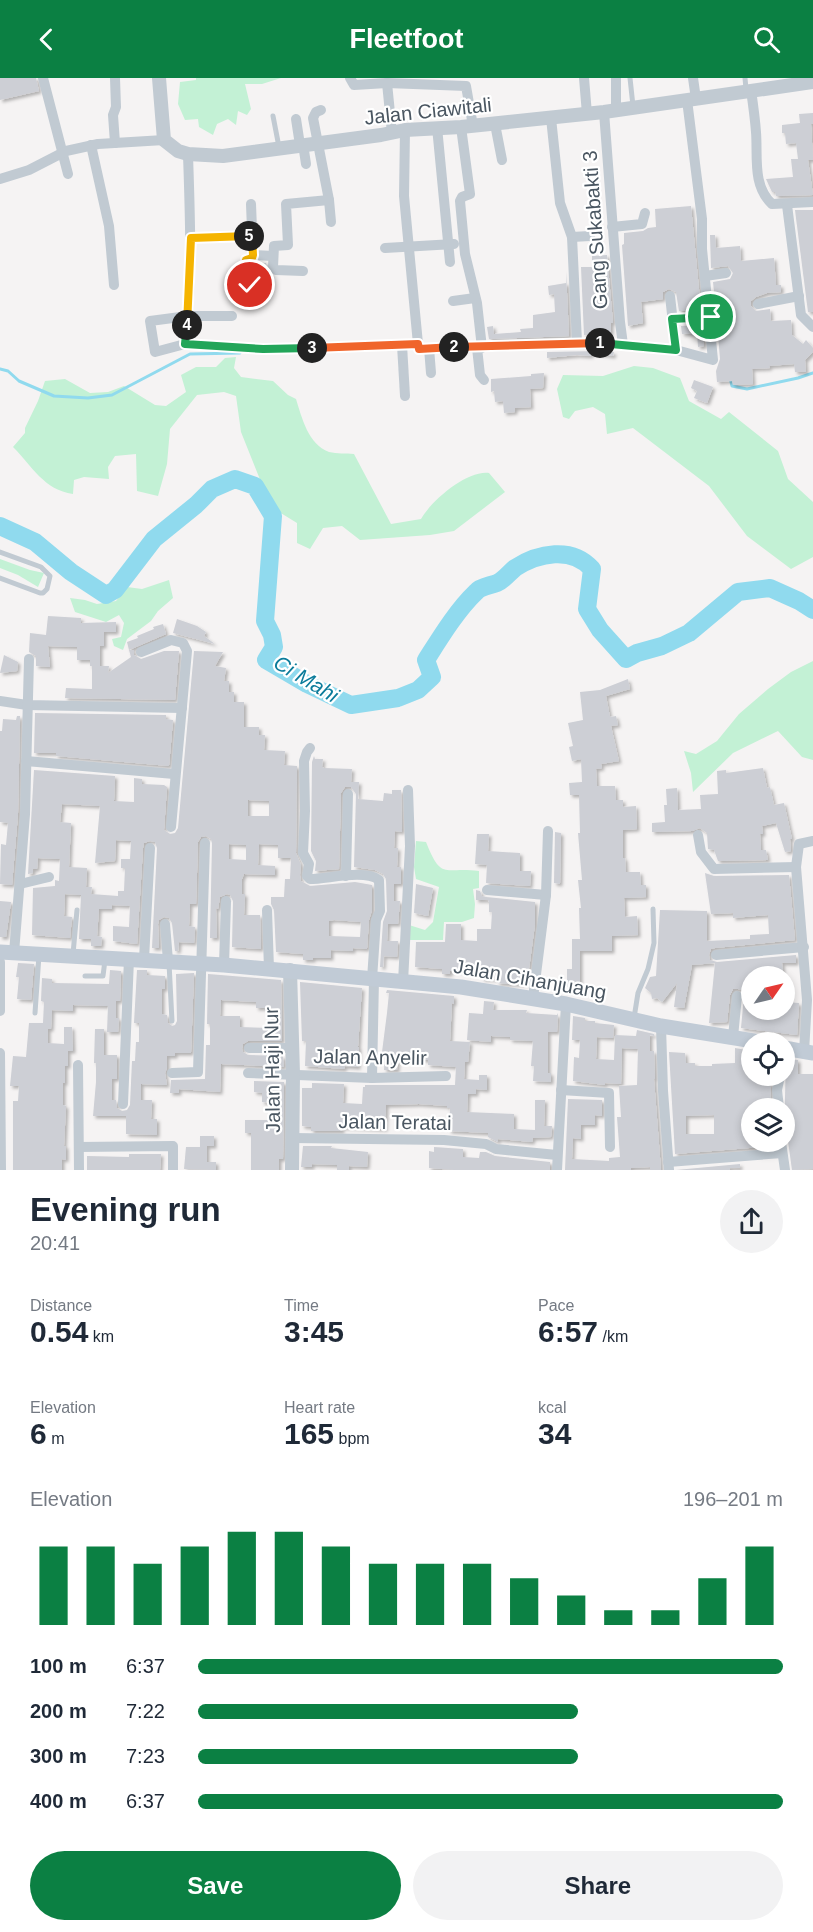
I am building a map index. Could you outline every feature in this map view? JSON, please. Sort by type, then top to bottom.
[{"type":"main road","name":"Jalan Cihanjuang","points":[[7,953],[136,959],[168,957],[202,963],[461,987],[566,1004],[661,1026],[741,1038]]},
{"type":"street","points":[[43,78],[68,174]]},
{"type":"street","points":[[115,78],[116,108],[113,115],[115,143]]},
{"type":"street","points":[[0,179],[39,166],[63,152],[91,145],[165,140],[159,78]]},
{"type":"street","points":[[350,78],[354,85],[387,83],[466,86],[470,194],[462,197],[460,201],[464,244],[475,298],[480,375],[484,380]]},
{"type":"street","points":[[584,78],[587,114]]},
{"type":"street","name":"Gang Sukabakti 3","points":[[616,78],[610,111],[612,227],[623,345]]},
{"type":"street","points":[[232,316],[189,316],[150,321],[155,352],[185,344],[263,349],[402,345],[479,348],[577,342],[676,350],[711,361],[715,359],[705,276],[692,99],[693,78]]},
{"type":"street","name":"Jalan Ciawitali","points":[[165,140],[178,151],[188,154],[224,156],[437,127],[467,127],[587,114],[692,99],[751,87],[804,81]]},
{"type":"street","points":[[387,83],[398,132],[408,245],[424,346],[431,373]]},
{"type":"street","points":[[751,87],[756,130],[757,169],[761,190],[772,204],[813,202]]},
{"type":"street","points":[[321,110],[313,117],[331,222]]},
{"type":"street","points":[[551,118],[560,203],[572,237],[577,342]]},
{"type":"street","points":[[296,119],[306,164]]},
{"type":"street","points":[[495,124],[502,160]]},
{"type":"street","points":[[437,127],[450,262]]},
{"type":"street","points":[[91,145],[109,226],[114,285]]},
{"type":"street","points":[[185,344],[189,316],[191,238],[188,154]]},
{"type":"street","points":[[303,271],[276,270],[273,267],[274,246],[288,245],[286,204],[329,200]]},
{"type":"street","points":[[251,204],[253,255],[252,258],[246,260],[248,281],[250,285],[263,285]]},
{"type":"street","points":[[788,205],[801,315],[813,327]]},
{"type":"street","points":[[612,227],[642,224],[645,213]]},
{"type":"street","points":[[191,238],[252,236]]},
{"type":"street","points":[[572,237],[590,236]]},
{"type":"street","points":[[385,248],[408,245],[464,244]]},
{"type":"street","points":[[253,255],[273,256]]},
{"type":"street","points":[[705,276],[726,273]]},
{"type":"street","points":[[670,296],[676,350]]},
{"type":"street","points":[[758,304],[799,296]]},
{"type":"street","points":[[453,302],[475,298]]},
{"type":"street","points":[[672,319],[711,317]]},
{"type":"street","points":[[402,345],[405,396]]},
{"type":"street","points":[[141,652],[171,640],[183,643],[187,651],[174,774],[171,827]]},
{"type":"street","points":[[7,953],[20,884],[25,814],[29,659]]},
{"type":"street","points":[[0,700],[27,705],[182,708]]},
{"type":"street","points":[[310,748],[304,761],[303,853],[309,864],[307,876],[310,879],[332,876],[376,877],[381,882],[380,911],[375,927],[372,1078]]},
{"type":"street","points":[[26,761],[174,774]]},
{"type":"street","points":[[403,982],[410,846],[408,790]]},
{"type":"street","points":[[346,876],[348,794]]},
{"type":"street","points":[[533,998],[546,895],[548,831]]},
{"type":"street","points":[[698,835],[701,852],[714,870],[796,867]]},
{"type":"street","points":[[809,1053],[804,947],[796,867],[799,844],[813,841]]},
{"type":"street","points":[[172,1073],[198,1072],[205,843]]},
{"type":"street","points":[[123,1104],[136,959],[150,848]]},
{"type":"street","points":[[20,884],[49,877]]},
{"type":"street","points":[[487,890],[546,895]]},
{"type":"street","points":[[224,965],[226,901]]},
{"type":"street","points":[[267,910],[268,969]]},
{"type":"street","points":[[165,924],[168,957]]},
{"type":"street","points":[[716,955],[804,947]]},
{"type":"street","points":[[0,962],[0,1011]]},
{"type":"street","name":"Jalan Haji Nur","points":[[290,970],[293,1074],[292,1170]]},
{"type":"street","points":[[733,1037],[737,996]]},
{"type":"street","points":[[557,1170],[566,1004]]},
{"type":"street","points":[[661,1026],[668,1166],[715,1165],[763,1152]]},
{"type":"street","points":[[249,1048],[292,1048]]},
{"type":"street","points":[[0,1053],[1,1170]]},
{"type":"street","points":[[78,1065],[79,1170]]},
{"type":"street","name":"Jalan Anyelir","points":[[248,1073],[372,1078],[446,1076]]},
{"type":"street","points":[[561,1090],[609,1093],[610,1148]]},
{"type":"street","name":"Jalan Teratai","points":[[292,1138],[444,1140],[486,1144],[496,1149],[557,1155]]},
{"type":"street","points":[[79,1148],[173,1146],[173,1170]]},
{"type":"street","points":[[783,1152],[785,1170]]},
{"type":"lane","points":[[630,78],[633,108]]},
{"type":"lane","points":[[273,116],[279,147]]},
{"type":"lane","points":[[0,552],[40,567],[50,576],[47,589],[43,593],[0,578]]},
{"type":"lane","points":[[633,1019],[638,993],[648,969],[654,943],[653,909]]},
{"type":"lane","points":[[73,956],[77,910]]},
{"type":"lane","points":[[35,1013],[39,954]]},
{"type":"lane","points":[[85,976],[103,976],[105,957]]},
{"type":"lane","points":[[168,957],[172,1021]]},
{"type":"green space","points":[[196,78],[281,78],[262,84],[245,84],[251,109],[247,115],[238,111],[236,125],[228,119],[217,124],[213,135],[199,127],[198,119],[185,120],[178,104],[180,82],[196,80]]},
{"type":"green space","points":[[236,357],[234,368],[241,377],[273,381],[296,399],[307,430],[322,448],[332,453],[354,454],[391,524],[421,519],[433,504],[451,488],[460,481],[480,473],[489,473],[505,492],[454,531],[360,540],[342,526],[323,528],[310,549],[297,543],[297,523],[271,507],[241,432],[236,396],[224,392],[197,395],[170,429],[167,464],[158,496],[137,491],[136,454],[115,456],[108,467],[109,479],[84,477],[74,480],[73,494],[54,488],[46,482],[13,447],[25,433],[45,381],[65,379],[90,393],[108,392],[124,386],[155,405],[166,406],[186,392],[181,375],[196,367],[216,367],[225,358]]},
{"type":"green space","points":[[634,366],[653,368],[680,378],[689,401],[721,419],[729,412],[778,451],[788,479],[813,502],[813,557],[791,569],[747,536],[709,486],[633,428],[607,434],[605,414],[593,407],[575,411],[569,419],[563,417],[557,389],[563,375],[603,376]]},
{"type":"green space","points":[[0,559],[44,573],[38,587],[0,568]]},
{"type":"green space","points":[[169,580],[173,598],[158,611],[151,621],[127,639],[123,650],[114,646],[112,639],[121,637],[124,623],[119,615],[106,622],[75,612],[70,598],[97,604],[116,601],[127,587],[142,589]]},
{"type":"green space","points":[[813,661],[813,760],[802,757],[778,731],[733,753],[693,792],[691,773],[684,751],[696,754],[717,741],[739,714],[768,689],[791,672]]},
{"type":"green space","points":[[416,841],[426,842],[436,863],[445,870],[479,871],[479,888],[473,889],[474,918],[462,922],[444,922],[443,940],[410,940],[409,925],[425,930],[433,922],[439,887],[416,879],[414,867]]},
{"type":"building","points":[[0,78],[36,78],[39,91],[0,100]]},
{"type":"building","points":[[813,113],[813,124],[811,124],[813,160],[808,160],[813,195],[776,196],[766,179],[793,177],[791,159],[798,159],[796,143],[786,144],[782,125],[800,123],[799,114]]},
{"type":"building","points":[[691,206],[701,310],[679,311],[676,292],[669,289],[663,292],[663,299],[641,302],[643,323],[628,326],[622,245],[624,244],[624,233],[656,227],[655,209]]},
{"type":"building","points":[[795,210],[813,210],[813,312],[808,312]]},
{"type":"building","points":[[710,235],[715,235],[716,248],[740,246],[741,261],[774,258],[776,285],[781,285],[781,292],[756,297],[751,301],[751,306],[756,311],[770,309],[771,321],[791,320],[792,335],[803,344],[806,340],[813,348],[813,352],[805,360],[806,372],[795,372],[794,364],[769,366],[770,368],[752,369],[753,384],[733,385],[732,381],[717,382],[716,371],[720,359],[718,316],[713,282],[730,279],[733,273],[728,266],[711,268]]},
{"type":"building","points":[[607,255],[613,323],[611,323],[611,333],[584,335],[581,267],[592,267],[592,256]]},
{"type":"building","points":[[266,263],[270,279],[255,276],[254,265]]},
{"type":"building","points":[[566,271],[569,336],[489,339],[487,327],[493,326],[494,334],[521,332],[520,329],[533,328],[533,315],[555,312],[554,294],[549,295],[548,286],[566,283]]},
{"type":"building","points":[[702,325],[704,346],[698,347],[697,333],[682,334],[681,326]]},
{"type":"building","points":[[547,352],[614,352],[613,356],[591,353],[591,356],[547,358]]},
{"type":"building","points":[[544,373],[543,388],[530,389],[531,407],[515,408],[515,412],[504,413],[503,401],[495,402],[494,391],[491,392],[491,379]]},
{"type":"building","points":[[694,380],[713,387],[707,403],[694,398],[697,391],[691,388]]},
{"type":"building","points":[[48,616],[81,618],[81,623],[116,622],[116,632],[104,632],[104,646],[100,646],[100,666],[109,666],[108,673],[131,657],[129,650],[134,650],[134,655],[141,659],[164,651],[179,651],[175,700],[65,698],[66,688],[92,689],[92,666],[90,666],[90,660],[77,660],[77,647],[48,646],[50,667],[36,666],[36,656],[29,652],[30,633],[46,635]]},
{"type":"building","points":[[177,619],[197,626],[206,632],[204,636],[215,644],[173,633]]},
{"type":"building","points":[[163,624],[166,634],[129,650],[127,642]]},
{"type":"building","points":[[194,651],[223,652],[215,666],[226,668],[224,681],[229,681],[229,692],[234,692],[234,702],[244,702],[244,727],[259,727],[259,735],[265,735],[264,750],[285,751],[284,765],[297,766],[296,853],[301,865],[301,881],[310,886],[355,882],[372,885],[372,910],[367,949],[331,950],[331,958],[313,958],[313,960],[303,960],[303,954],[276,952],[274,910],[271,897],[284,897],[285,879],[290,879],[291,858],[278,858],[278,845],[259,844],[258,865],[275,866],[275,875],[244,874],[242,879],[242,894],[245,894],[244,915],[260,915],[261,949],[232,947],[233,901],[227,894],[220,897],[218,909],[216,908],[217,938],[210,938],[212,843],[211,839],[206,836],[201,837],[198,842],[196,904],[190,904],[189,926],[195,927],[194,943],[179,942],[178,951],[175,951],[172,923],[169,918],[164,917],[159,920],[158,924],[159,948],[152,948],[157,848],[155,842],[150,841],[144,843],[143,848],[137,944],[113,941],[113,926],[129,927],[130,906],[112,905],[112,909],[99,909],[97,936],[102,937],[101,946],[91,946],[91,939],[79,939],[81,895],[65,894],[64,916],[72,917],[70,938],[32,935],[33,888],[55,886],[55,880],[59,881],[60,859],[38,858],[37,869],[33,869],[33,873],[28,874],[34,770],[115,776],[114,801],[134,802],[134,778],[142,779],[142,784],[164,785],[167,787],[164,830],[170,834],[175,833],[178,828]],"holes":[[[248,800],[269,801],[269,816],[248,816]],[[62,804],[100,806],[95,863],[115,861],[116,840],[131,841],[130,859],[121,859],[121,868],[125,868],[124,891],[118,891],[118,896],[91,894],[92,887],[86,887],[87,868],[69,867],[71,823],[60,822]],[[229,844],[246,845],[246,860],[229,859]],[[329,921],[361,922],[360,937],[329,936]]]},
{"type":"building","points":[[4,655],[18,662],[17,671],[0,673]]},
{"type":"building","points":[[628,679],[630,689],[606,696],[610,717],[616,716],[618,725],[611,726],[619,761],[601,764],[602,768],[596,769],[597,786],[615,786],[616,800],[623,800],[623,807],[636,806],[637,829],[623,830],[623,858],[625,858],[626,872],[640,872],[641,885],[646,885],[646,897],[624,898],[625,917],[637,916],[638,935],[612,936],[612,951],[580,951],[580,987],[567,987],[567,969],[572,969],[572,939],[580,939],[579,908],[581,908],[578,880],[582,880],[578,833],[580,833],[579,795],[570,795],[569,783],[582,782],[581,759],[572,761],[569,747],[573,746],[568,723],[583,720],[580,692],[600,690]]},
{"type":"building","points":[[35,713],[166,715],[166,719],[173,720],[169,766],[56,756],[56,753],[34,753]]},
{"type":"building","points":[[17,716],[20,716],[18,814],[12,885],[0,884],[1,844],[6,845],[8,823],[0,822],[0,731],[2,731],[3,719],[16,720]]},
{"type":"building","points":[[314,756],[315,759],[323,759],[322,767],[324,768],[352,769],[351,782],[359,782],[358,799],[383,801],[384,793],[392,794],[392,790],[401,790],[402,832],[395,831],[394,848],[398,848],[397,867],[401,867],[401,884],[394,884],[394,901],[400,901],[398,924],[388,924],[387,941],[398,941],[397,957],[384,956],[383,967],[380,967],[383,922],[387,911],[386,879],[383,874],[375,870],[354,867],[356,794],[351,787],[345,787],[341,793],[339,869],[315,871],[316,861],[311,851],[312,762]]},
{"type":"building","points":[[763,768],[767,788],[770,787],[774,805],[784,803],[792,839],[790,839],[791,851],[785,852],[776,823],[762,826],[763,834],[760,834],[761,850],[766,850],[768,860],[718,861],[714,850],[708,849],[707,833],[700,828],[692,831],[652,832],[652,823],[665,822],[666,789],[677,788],[678,810],[701,809],[700,795],[718,794],[717,771],[726,770],[726,773]]},
{"type":"building","points":[[555,832],[561,833],[560,884],[554,883]]},
{"type":"building","points":[[477,834],[489,834],[488,851],[520,853],[520,871],[531,871],[530,886],[486,883],[487,865],[475,864]]},
{"type":"building","points":[[705,873],[714,876],[789,875],[795,940],[711,949],[710,960],[717,962],[796,955],[796,963],[782,963],[782,966],[741,966],[741,990],[733,989],[730,995],[727,1022],[709,1023],[715,963],[692,965],[684,1008],[674,1007],[677,983],[662,1002],[657,998],[652,999],[651,993],[645,988],[650,977],[656,976],[660,910],[707,911],[707,941],[750,939],[750,935],[769,934],[768,915],[733,918],[733,913],[711,914]]},
{"type":"building","points":[[416,884],[433,888],[428,916],[414,913]]},
{"type":"building","points":[[476,890],[486,897],[535,902],[535,924],[527,984],[497,983],[498,979],[482,979],[482,970],[462,969],[462,971],[450,971],[450,974],[442,974],[442,969],[415,967],[416,942],[445,942],[446,924],[461,924],[461,940],[477,941],[477,929],[491,929],[492,912],[489,912],[489,902],[488,900],[476,900]]},
{"type":"building","points":[[0,901],[11,902],[6,937],[0,937]]},
{"type":"building","points":[[18,963],[34,964],[31,1000],[17,999]]},
{"type":"building","points":[[110,970],[121,971],[120,1001],[116,1001],[116,1018],[119,1018],[118,1032],[107,1032],[108,1006],[73,1005],[73,1011],[52,1010],[48,1043],[64,1044],[64,1027],[72,1027],[73,1051],[68,1051],[68,1066],[65,1066],[65,1083],[63,1083],[63,1105],[66,1106],[64,1146],[66,1146],[66,1160],[62,1159],[62,1170],[13,1170],[13,1101],[18,1101],[19,1086],[10,1086],[13,1056],[26,1057],[29,1023],[43,1023],[42,978],[52,979],[52,983],[109,984]]},
{"type":"building","points":[[137,970],[147,970],[147,975],[165,976],[165,989],[162,989],[162,1014],[167,1015],[168,1023],[172,1026],[177,1021],[176,974],[194,973],[191,1053],[175,1053],[175,1056],[167,1056],[165,1073],[167,1085],[141,1084],[141,1100],[152,1100],[151,1119],[157,1119],[157,1135],[126,1134],[126,1116],[93,1116],[96,1082],[95,1029],[104,1029],[104,1055],[117,1055],[117,1079],[112,1079],[112,1100],[116,1100],[117,1108],[122,1111],[127,1110],[130,1105],[132,1061],[135,1061],[136,1042],[139,1042],[139,1023],[134,1023]]},
{"type":"building","points":[[208,974],[281,980],[282,1041],[248,1041],[243,1044],[242,1049],[248,1055],[283,1056],[284,1067],[221,1064],[220,1092],[179,1089],[179,1093],[170,1093],[171,1080],[205,1079],[206,1045],[210,1045],[210,1024],[207,1024]],"holes":[[[221,1000],[256,1002],[256,1008],[272,1008],[270,1028],[240,1027],[240,1016],[220,1016]]]},
{"type":"building","points":[[300,982],[362,988],[358,1067],[345,1066],[344,1069],[305,1066],[306,1041],[302,1041]]},
{"type":"building","points":[[387,990],[454,996],[450,1041],[470,1042],[464,1079],[479,1080],[479,1075],[487,1075],[487,1090],[476,1089],[476,1094],[468,1094],[467,1112],[514,1114],[514,1129],[535,1130],[535,1100],[545,1100],[544,1126],[552,1126],[551,1137],[533,1138],[532,1142],[498,1139],[498,1142],[488,1137],[488,1133],[449,1131],[450,1108],[419,1104],[386,1105],[385,1129],[342,1127],[342,1131],[311,1131],[311,1127],[302,1126],[302,1088],[312,1088],[312,1083],[344,1084],[343,1103],[362,1104],[365,1085],[455,1085],[456,1067],[428,1065],[428,1060],[413,1059],[413,1054],[398,1053],[397,1070],[384,1070],[385,1052],[382,1052],[389,993],[386,993]]},
{"type":"building","points":[[484,1001],[494,1002],[493,1010],[527,1010],[526,1013],[557,1015],[558,1013],[557,1032],[548,1032],[548,1073],[551,1073],[551,1082],[533,1081],[534,1066],[531,1066],[533,1041],[491,1036],[491,1042],[467,1040],[469,1013],[483,1014]]},
{"type":"building","points":[[795,1003],[799,1003],[797,1035],[795,1032],[741,1028],[742,1020],[795,1020]]},
{"type":"building","points":[[573,1016],[585,1018],[585,1021],[614,1025],[613,1038],[597,1037],[596,1059],[614,1060],[615,1035],[636,1036],[637,1030],[654,1034],[654,1036],[650,1035],[650,1051],[654,1051],[661,1170],[650,1170],[650,1167],[631,1168],[631,1170],[565,1170],[568,1099],[602,1100],[602,1116],[595,1115],[595,1125],[581,1125],[581,1139],[573,1138],[572,1159],[609,1161],[609,1158],[620,1157],[617,1117],[621,1117],[619,1086],[637,1085],[638,1049],[622,1048],[621,1084],[605,1083],[605,1085],[573,1081],[574,1057],[579,1058],[580,1040],[572,1040]]},
{"type":"building","points":[[735,1048],[741,1049],[741,1086],[771,1086],[770,1098],[741,1098],[741,1149],[675,1154],[669,1052],[685,1053],[686,1063],[695,1063],[695,1066],[712,1066],[712,1064],[735,1063]],"holes":[[[714,1115],[714,1134],[686,1134],[686,1116]]]},
{"type":"building","points":[[795,1060],[798,1060],[798,1074],[813,1074],[813,1169],[792,1170],[790,1152],[795,1152],[795,1098],[785,1098],[785,1086],[795,1086]]},
{"type":"building","points":[[254,1081],[284,1082],[283,1159],[279,1159],[279,1170],[251,1170],[251,1133],[245,1133],[245,1120],[270,1120],[270,1103],[262,1102],[262,1093],[254,1092]]},
{"type":"building","points":[[200,1136],[214,1136],[214,1146],[207,1146],[207,1162],[216,1162],[216,1170],[184,1169],[186,1147],[200,1147]]},
{"type":"building","points":[[303,1146],[332,1146],[331,1148],[368,1152],[367,1167],[349,1166],[349,1170],[337,1170],[337,1165],[312,1164],[312,1167],[301,1167]]},
{"type":"building","points":[[434,1147],[463,1149],[463,1157],[479,1158],[480,1152],[486,1152],[495,1156],[550,1162],[550,1170],[429,1168],[429,1151],[434,1152]]},
{"type":"building","points":[[129,1154],[161,1154],[160,1170],[87,1170],[87,1156],[129,1157]]},
{"type":"building","points":[[740,1164],[740,1168],[730,1168],[730,1170],[676,1170]]},
{"type":"waterway","points":[[0,369],[8,371],[19,381],[54,396],[88,398],[112,395],[190,354],[240,353]]},
{"type":"waterway","points":[[730,378],[732,386],[747,389],[813,373]]},
{"type":"waterway","name":"Ci Mahi","points":[[0,526],[35,542],[71,572],[106,595],[115,590],[154,539],[212,489],[235,479],[255,486],[273,516],[265,621],[272,635],[274,647],[266,660],[307,684],[351,705],[398,698],[418,690],[432,677],[426,660],[449,624],[469,599],[480,588],[497,583],[515,568],[544,556],[555,554],[575,557],[592,569],[587,609],[600,630],[626,659],[689,633],[738,592],[770,588],[813,610]]},
{"type":"route","points":[[250,285],[246,260],[252,258],[253,255],[252,236],[191,238],[189,316],[185,344],[263,349],[418,344],[419,349],[577,342],[676,350],[672,319],[711,317]]}]
